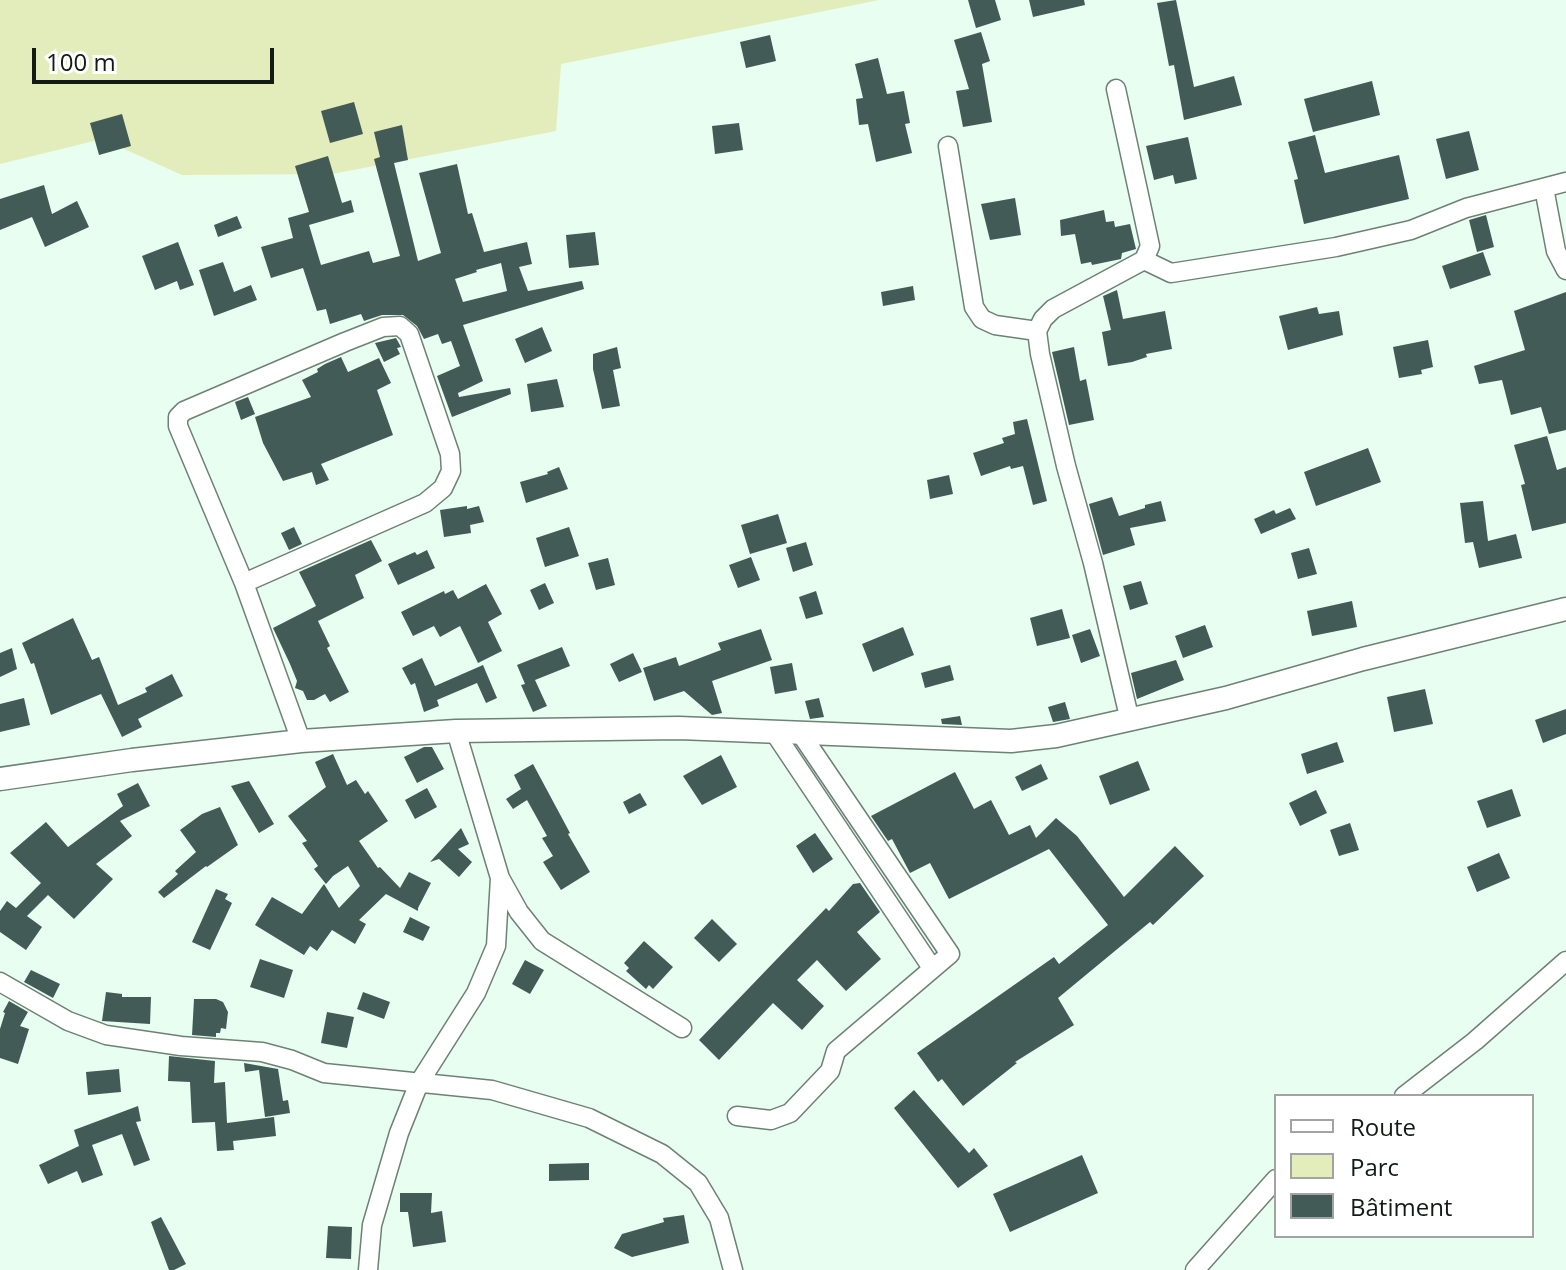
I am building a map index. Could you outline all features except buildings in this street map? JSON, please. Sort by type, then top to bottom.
[{"type":"street","points":[[1116,89],[1150,246],[1144,260],[1053,309],[1037,331],[1062,452],[1093,563],[1130,721]]},
{"type":"street","points":[[948,146],[974,307],[982,319],[995,325],[1037,331]]},
{"type":"street","points":[[1144,260],[1171,273],[1336,247],[1411,230],[1466,208],[1566,182]]},
{"type":"street","points":[[1544,188],[1556,251],[1566,270]]},
{"type":"street","points":[[244,583],[425,503],[443,488],[451,471],[450,454],[409,334],[400,326],[383,327],[345,342],[184,411],[178,417],[178,426],[244,583],[301,741]]},
{"type":"street","points":[[0,779],[301,741],[456,731],[679,728],[1011,741],[1130,721],[1566,609]]},
{"type":"street","points":[[456,731],[500,878],[519,912],[542,941],[682,1028]]},
{"type":"street","points":[[774,732],[932,968]]},
{"type":"street","points":[[737,1116],[771,1120],[790,1113],[830,1071],[836,1051],[949,956],[801,734]]},
{"type":"street","points":[[368,1270],[372,1225],[399,1133],[419,1083],[476,993],[496,946],[500,878]]},
{"type":"street","points":[[1407,1094],[1475,1041],[1566,961]]},
{"type":"street","points":[[0,982],[68,1021],[106,1035],[181,1046],[262,1052],[324,1073],[492,1090],[589,1118],[662,1154],[698,1183],[719,1218],[733,1270]]},
{"type":"street","points":[[1195,1270],[1274,1181]]},
{"type":"green space","points":[[0,0],[879,0],[561,64],[556,131],[332,174],[182,175],[102,139],[0,164]]}]
